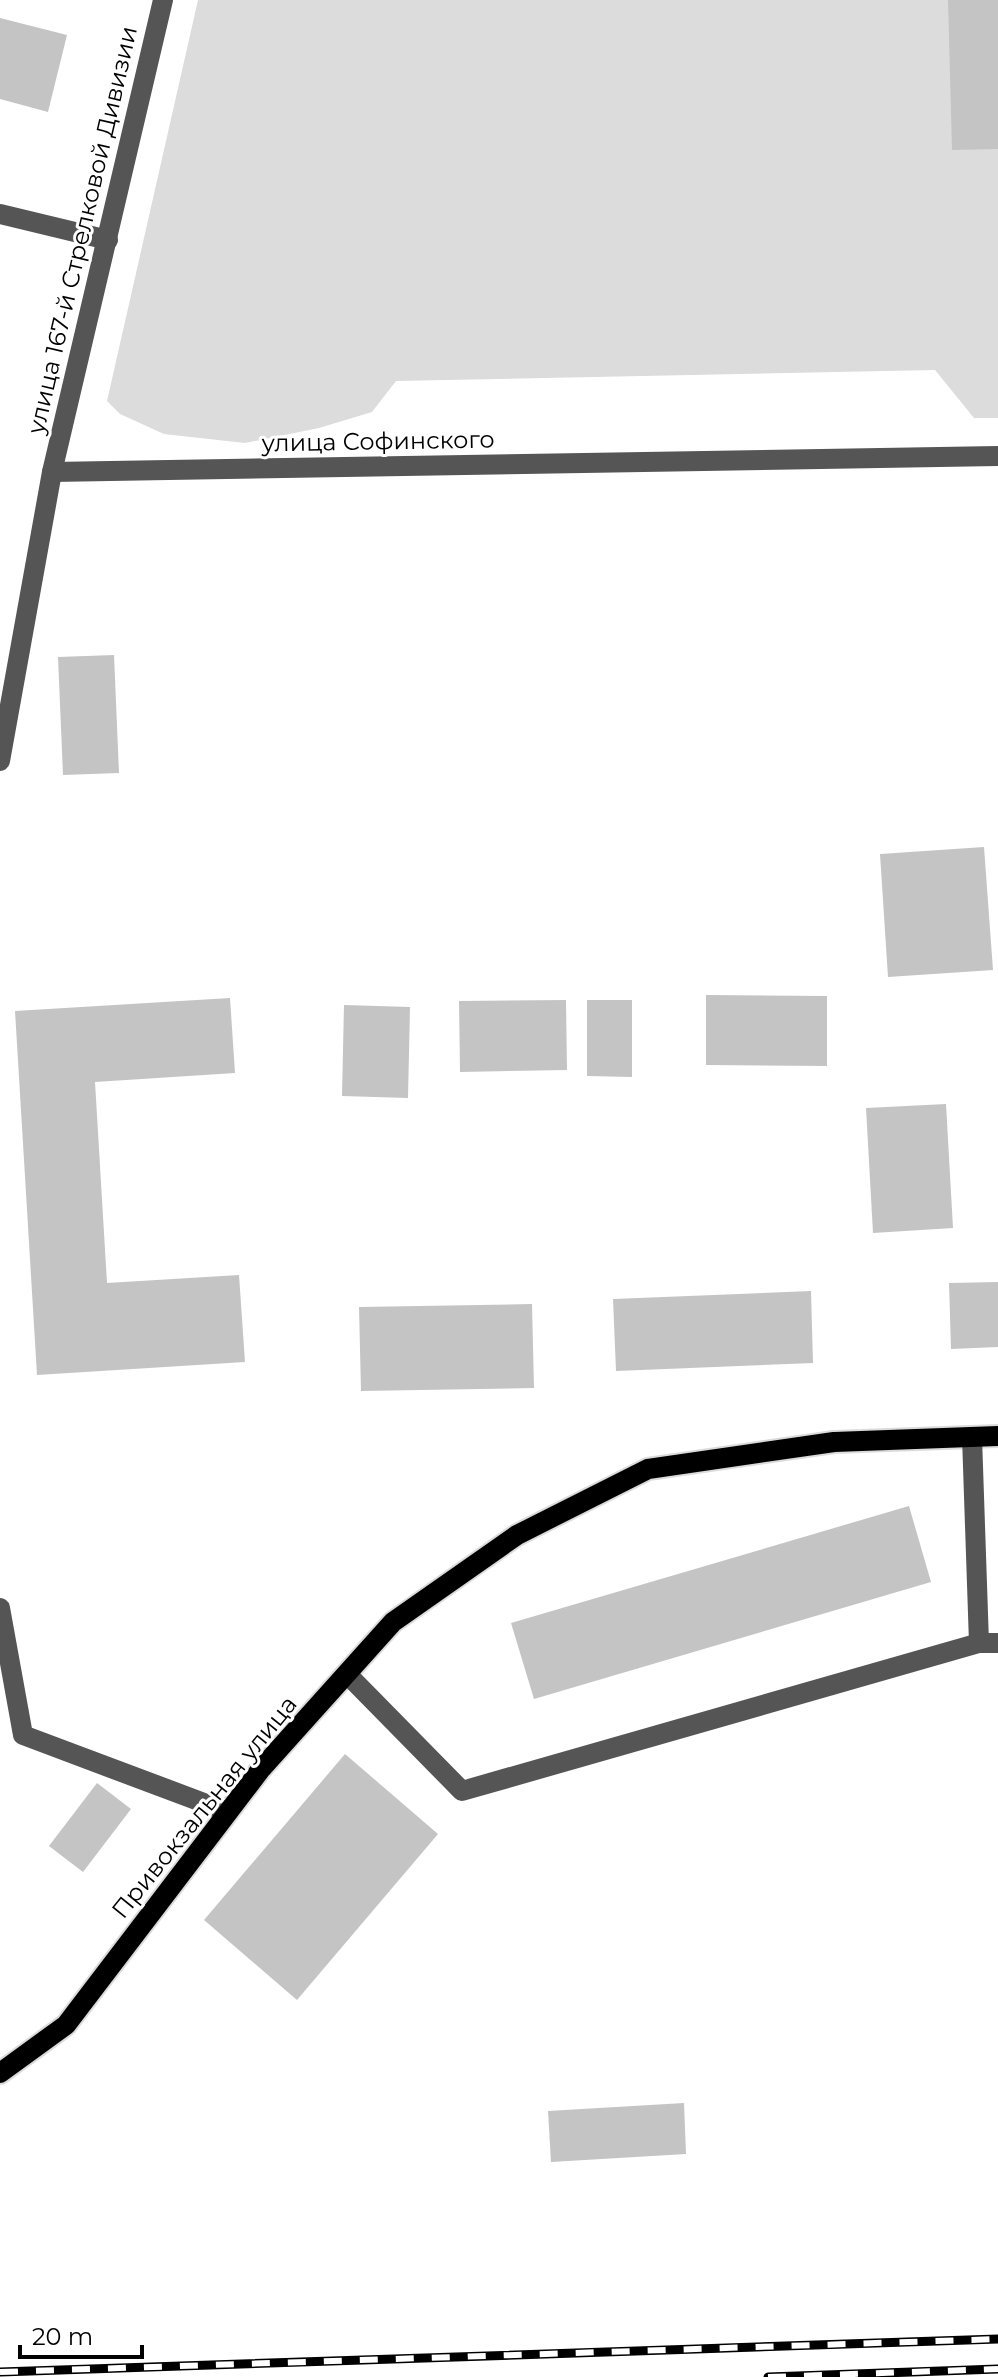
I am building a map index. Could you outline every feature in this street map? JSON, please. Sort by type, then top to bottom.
[{"type":"main road","name":"Привокзальная улица","points":[[0,2073],[66,2025],[261,1769],[393,1622],[517,1535],[648,1469],[834,1442],[998,1436]]},
{"type":"street","name":"улица 167-й Стрелковой Дивизии","points":[[52,472],[163,0]]},
{"type":"street","points":[[0,214],[108,240]]},
{"type":"street","name":"улица Софинского","points":[[52,472],[998,456]]},
{"type":"street","points":[[0,761],[52,472]]},
{"type":"street","points":[[347,1674],[462,1791],[989,1643],[972,1437]]},
{"type":"street","points":[[0,1608],[23,1735],[228,1812]]},
{"type":"shaded area","points":[[198,0],[998,0],[998,418],[974,418],[935,370],[396,381],[372,412],[319,428],[245,443],[164,434],[120,414],[107,401]]},
{"type":"building","points":[[948,0],[998,0],[998,149],[952,150]]},
{"type":"building","points":[[0,18],[67,35],[48,112],[0,99]]},
{"type":"building","points":[[114,655],[119,773],[63,775],[58,657]]},
{"type":"building","points":[[984,847],[993,970],[888,977],[880,854]]},
{"type":"building","points":[[706,995],[827,996],[827,1066],[706,1065]]},
{"type":"building","points":[[230,998],[235,1073],[95,1082],[107,1283],[239,1275],[245,1362],[37,1375],[15,1011]]},
{"type":"building","points":[[566,1000],[567,1070],[460,1072],[459,1001]]},
{"type":"building","points":[[587,1000],[632,1000],[632,1077],[587,1076]]},
{"type":"building","points":[[344,1005],[410,1007],[408,1098],[342,1096]]},
{"type":"building","points":[[946,1104],[953,1228],[873,1233],[866,1108]]},
{"type":"building","points":[[998,1282],[998,1347],[951,1349],[949,1283]]},
{"type":"building","points":[[811,1291],[813,1363],[616,1371],[613,1299]]},
{"type":"building","points":[[532,1304],[534,1388],[361,1391],[359,1307]]},
{"type":"building","points":[[909,1506],[931,1582],[534,1699],[511,1623]]},
{"type":"building","points":[[345,1754],[438,1834],[297,2000],[204,1920]]},
{"type":"building","points":[[97,1783],[131,1809],[83,1872],[49,1846]]},
{"type":"building","points":[[684,2103],[686,2154],[551,2162],[548,2111]]},
{"type":"railway","points":[[0,2372],[998,2339]]},
{"type":"railway","points":[[768,2377],[998,2369]]}]
